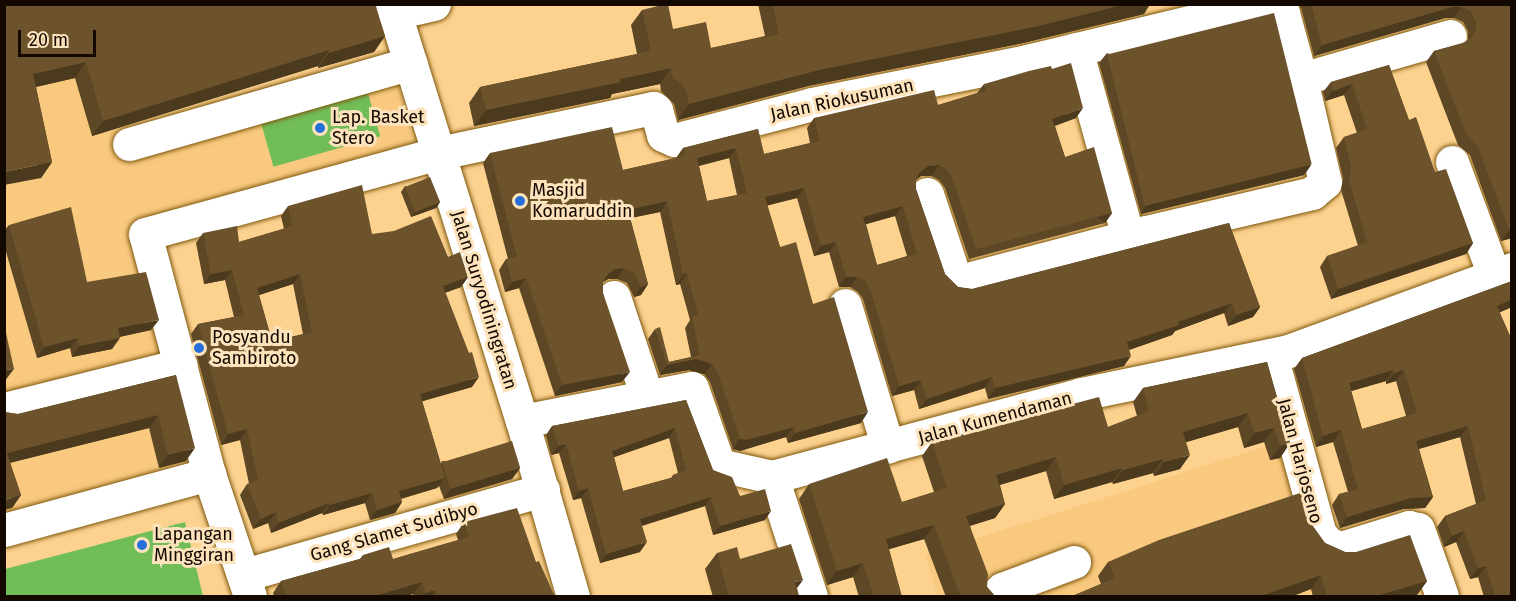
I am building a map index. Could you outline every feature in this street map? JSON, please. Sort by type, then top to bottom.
[{"type":"street","points":[[394,9],[434,4]]},
{"type":"street","name":"Jalan Riokusuman","points":[[439,153],[653,108],[656,110],[663,135],[674,141],[813,104],[1076,49],[1265,4]]},
{"type":"street","points":[[927,194],[955,278],[960,281],[1128,237],[1312,193],[1325,182],[1283,12],[1274,4]]},
{"type":"street","name":"Jalan Suryodiningratan","points":[[394,9],[522,421],[573,597]]},
{"type":"street","points":[[1301,79],[1450,36]]},
{"type":"street","points":[[1076,49],[1128,237]]},
{"type":"street","points":[[129,144],[411,63]]},
{"type":"street","points":[[247,586],[209,474],[145,234],[439,153]]},
{"type":"street","points":[[1452,162],[1503,272]]},
{"type":"street","name":"Jalan Kumendaman","points":[[522,421],[692,388],[719,465],[772,477],[1082,394],[1288,351],[1503,272]]},
{"type":"street","points":[[614,297],[647,397]]},
{"type":"street","points":[[845,305],[888,447]]},
{"type":"street","name":"Jalan Harjoseno","points":[[1271,355],[1320,534],[1329,544],[1341,548],[1409,526],[1418,529],[1442,597]]},
{"type":"street","points":[[4,409],[181,364]]},
{"type":"street","points":[[4,530],[209,474]]},
{"type":"street","points":[[772,477],[811,597]]},
{"type":"street","name":"Gang Slamet Sudibyo","points":[[247,586],[543,490]]},
{"type":"street","points":[[995,597],[1002,589],[1074,562]]},
{"type":"shaded area","points":[[85,19],[122,152],[396,78],[416,152],[145,234],[207,471],[5,528],[5,41]]},
{"type":"shaded area","points":[[1301,435],[1352,596],[938,596],[925,555]]},
{"type":"green space","name":"Lap. Basket Stero","points":[[367,90],[380,136],[274,167],[260,121]]},
{"type":"green space","name":"Lapangan Minggiran","points":[[185,522],[203,596],[5,596],[5,569]]},
{"type":"building","points":[[4,4],[375,4],[385,36],[329,53],[329,50],[103,121],[86,62],[33,74],[52,162],[4,172]]},
{"type":"building","points":[[668,4],[673,29],[706,22],[711,48],[779,34],[773,4],[1127,4],[1034,27],[819,70],[689,104],[685,88],[672,76],[671,68],[620,79],[621,82],[486,110],[480,87],[651,51],[642,10]]},
{"type":"building","points":[[1311,4],[1512,4],[1512,230],[1509,230],[1477,145],[1466,134],[1434,51],[1463,43],[1471,38],[1476,30],[1476,21],[1470,11],[1461,7],[1452,7],[1322,45]]},
{"type":"building","points":[[1274,13],[1312,164],[1145,206],[1107,55]]},
{"type":"building","points":[[1071,63],[1083,108],[1052,119],[1065,157],[1094,147],[1112,213],[976,249],[952,177],[946,169],[939,165],[928,166],[920,172],[916,179],[916,189],[945,274],[958,287],[972,289],[1229,223],[1260,307],[1236,315],[1232,303],[1178,322],[1179,325],[1127,342],[1131,356],[995,388],[992,377],[927,399],[921,380],[899,386],[870,289],[865,281],[857,277],[846,277],[836,242],[821,246],[804,188],[765,197],[780,247],[796,242],[813,304],[834,297],[868,412],[795,433],[794,427],[747,440],[740,439],[717,371],[712,364],[696,359],[667,365],[655,329],[660,327],[669,362],[700,355],[692,317],[698,315],[687,273],[683,274],[667,201],[628,210],[648,284],[641,287],[634,273],[624,268],[615,269],[603,282],[603,293],[630,372],[562,385],[526,278],[512,282],[506,259],[517,257],[490,153],[612,127],[623,170],[685,156],[683,148],[758,129],[764,154],[820,141],[814,118],[934,90],[938,105],[986,91],[984,84],[1051,66],[1052,69]],"holes":[[[736,148],[747,193],[707,201],[697,158]],[[903,206],[917,254],[877,265],[863,217]]]},
{"type":"building","points":[[1389,65],[1409,120],[1416,117],[1435,172],[1446,169],[1473,243],[1338,289],[1327,256],[1367,242],[1349,180],[1351,167],[1344,137],[1367,129],[1352,84],[1333,91],[1331,82]]},
{"type":"building","points":[[430,177],[440,202],[415,212],[405,187]]},
{"type":"building","points":[[362,185],[372,234],[394,231],[431,216],[448,257],[460,252],[468,277],[443,286],[469,353],[472,352],[479,377],[420,394],[445,478],[399,491],[402,502],[377,510],[372,493],[330,505],[329,503],[278,523],[276,512],[261,519],[247,484],[258,480],[247,429],[228,434],[198,324],[244,315],[232,270],[211,274],[203,233],[237,226],[239,242],[292,226],[288,206]],"holes":[[[300,274],[312,333],[272,341],[257,288]]]},
{"type":"building","points":[[71,207],[87,282],[146,272],[159,320],[118,328],[120,338],[79,346],[78,338],[44,347],[9,225]]},
{"type":"building","points":[[1512,281],[1512,299],[1497,306],[1512,340],[1512,597],[1495,597],[1486,566],[1478,568],[1464,531],[1452,536],[1445,516],[1486,500],[1468,426],[1416,441],[1433,497],[1411,498],[1347,517],[1339,494],[1358,489],[1341,430],[1323,436],[1302,358]],"holes":[[[1393,370],[1394,373],[1404,370],[1417,413],[1362,429],[1349,383]]]},
{"type":"building","points":[[4,324],[14,369],[4,370]]},
{"type":"building","points":[[1267,362],[1290,443],[1280,446],[1274,428],[1254,433],[1248,413],[1183,432],[1190,455],[1164,462],[1163,459],[1123,470],[1122,468],[1064,485],[1056,457],[996,475],[1005,504],[966,516],[988,574],[987,587],[996,597],[961,597],[934,525],[886,539],[902,597],[874,597],[863,563],[837,571],[809,484],[887,458],[902,502],[947,488],[932,442],[1032,418],[1031,415],[1099,397],[1108,427],[1149,411],[1143,388]]},
{"type":"building","points":[[176,375],[195,448],[168,455],[158,415],[7,453],[21,495],[4,502],[4,412],[18,414]]},
{"type":"building","points":[[686,400],[713,470],[732,477],[740,496],[765,489],[771,511],[720,526],[711,497],[640,519],[647,542],[606,554],[588,488],[579,491],[566,444],[558,446],[552,426]],"holes":[[[675,428],[686,470],[673,475],[674,477],[623,491],[612,451]]]},
{"type":"building","points":[[512,441],[520,468],[450,489],[442,462]]},
{"type":"building","points":[[1303,492],[1312,525],[1325,543],[1345,552],[1356,552],[1410,535],[1427,581],[1373,597],[1327,597],[1321,575],[1258,597],[1070,597],[1115,578],[1108,562],[1159,540]]},
{"type":"building","points":[[517,508],[536,562],[539,561],[555,597],[437,597],[435,590],[425,593],[422,582],[371,597],[286,597],[281,581],[363,558],[363,555],[389,547],[393,559],[469,537],[464,522]]},
{"type":"building","points":[[791,544],[803,580],[795,582],[799,597],[729,597],[717,553],[737,547],[740,559]]},
{"type":"place","name":"Lap. Basket Stero","points":[[320,128]]},
{"type":"place","name":"Masjid Komaruddin","points":[[520,201]]},
{"type":"place","name":"Posyandu Sambiroto","points":[[199,348]]},
{"type":"place","name":"Lapangan Minggiran","points":[[142,545]]}]
